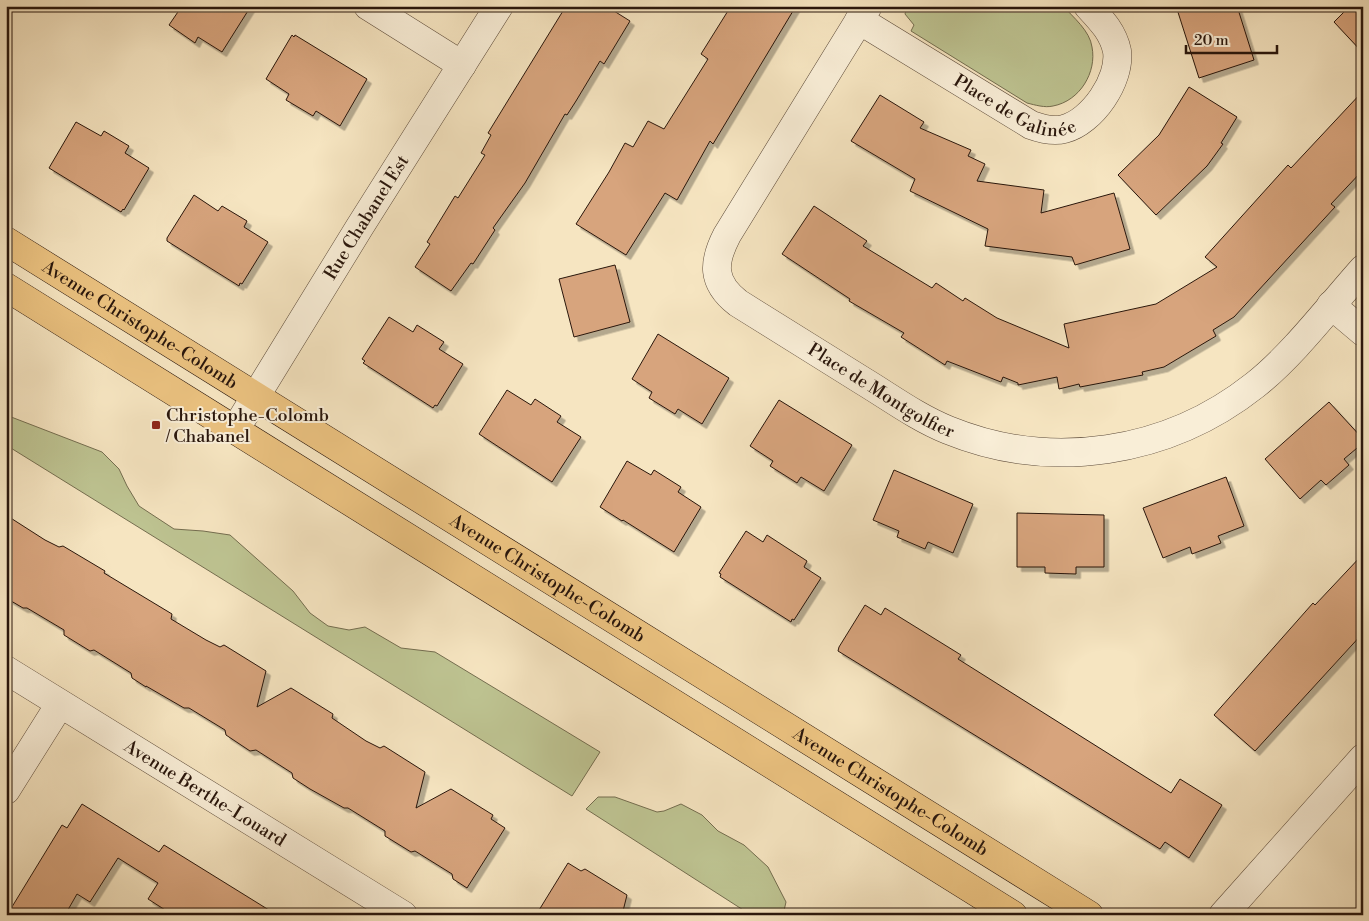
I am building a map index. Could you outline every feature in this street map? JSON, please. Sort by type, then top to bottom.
[{"type":"main road","name":"Avenue Christophe-Colomb","points":[[6,241],[1089,915]]},
{"type":"main road","points":[[6,287],[1013,915]]},
{"type":"street","points":[[368,6],[462,65]]},
{"type":"street","name":"Rue Chabanel Est","points":[[235,430],[359,228],[499,6]]},
{"type":"street","name":"Place de Galinée","points":[[863,13],[1031,124],[1039,128],[1056,131],[1073,126],[1087,116],[1109,88],[1116,71],[1117,53],[1112,36],[1088,6]]},
{"type":"street","name":"Place de Montgolfier","points":[[863,13],[727,234],[719,250],[717,267],[721,284],[725,291],[738,303],[900,404],[948,430],[969,438],[1015,449],[1038,452],[1077,453],[1131,446],[1154,440],[1190,426],[1218,412],[1273,369],[1363,268]]},
{"type":"street","points":[[1331,305],[1363,332]]},
{"type":"street","name":"Avenue Berthe-Louard","points":[[6,670],[403,915]]},
{"type":"street","points":[[6,790],[60,704]]},
{"type":"street","points":[[1223,915],[1363,758]]},
{"type":"green space","points":[[907,6],[1063,6],[1091,41],[1093,57],[1089,75],[1079,92],[1063,103],[1047,107],[1027,103],[911,31],[914,25],[905,14]]},
{"type":"green space","points":[[6,415],[102,452],[119,469],[139,506],[174,529],[230,535],[293,591],[310,613],[328,626],[349,630],[365,627],[401,648],[435,652],[600,752],[572,796],[6,445]]},
{"type":"green space","points":[[598,797],[615,797],[657,812],[681,804],[702,815],[718,831],[744,845],[768,867],[786,902],[783,915],[751,915],[586,809]]},
{"type":"building","points":[[182,6],[251,6],[222,52],[198,37],[195,43],[169,25]]},
{"type":"building","points":[[566,6],[606,6],[630,21],[604,64],[600,61],[567,115],[565,114],[525,183],[493,228],[495,230],[473,264],[471,263],[451,291],[415,267],[430,244],[427,242],[455,196],[458,198],[485,155],[481,153],[491,135],[488,133]]},
{"type":"building","points":[[731,6],[796,6],[713,144],[710,141],[677,200],[665,193],[626,255],[576,224],[625,143],[633,147],[648,121],[664,129],[708,59],[701,54]]},
{"type":"building","points":[[1176,6],[1237,6],[1254,60],[1199,78]]},
{"type":"building","points":[[1350,6],[1363,6],[1363,53],[1334,22]]},
{"type":"building","points":[[292,35],[294,37],[295,35],[367,79],[340,126],[316,111],[313,116],[286,100],[289,94],[266,79]]},
{"type":"building","points":[[1189,87],[1237,117],[1221,143],[1223,144],[1207,166],[1156,215],[1118,175],[1159,135]]},
{"type":"building","points":[[1363,91],[1363,170],[1331,204],[1335,207],[1234,317],[1213,330],[1216,336],[1164,367],[1142,372],[1143,375],[1080,387],[1079,384],[1059,389],[1057,377],[1018,385],[1018,383],[1003,377],[1001,382],[947,361],[945,365],[901,337],[904,333],[849,301],[850,299],[782,254],[814,206],[867,241],[863,246],[932,288],[936,283],[963,301],[965,298],[997,318],[1069,348],[1064,324],[1156,304],[1217,267],[1205,257],[1288,165],[1291,168]]},
{"type":"building","points":[[880,95],[924,122],[920,128],[971,150],[968,156],[985,164],[977,181],[1044,190],[1041,213],[1114,193],[1130,249],[1075,265],[1072,257],[985,246],[988,229],[910,191],[915,179],[851,141]]},
{"type":"building","points":[[76,122],[101,136],[104,131],[129,146],[125,153],[149,168],[121,212],[49,168]]},
{"type":"building","points":[[194,195],[218,211],[222,206],[247,221],[244,227],[268,242],[239,286],[167,241],[167,238]]},
{"type":"building","points":[[615,265],[630,322],[574,337],[559,279]]},
{"type":"building","points":[[389,317],[413,332],[417,325],[444,342],[439,349],[463,364],[437,406],[435,405],[433,408],[363,363],[365,361],[362,359]]},
{"type":"building","points":[[658,334],[729,378],[702,424],[678,409],[675,414],[649,398],[652,392],[632,379]]},
{"type":"building","points":[[507,390],[531,405],[535,399],[561,416],[557,422],[581,437],[552,482],[479,434]]},
{"type":"building","points":[[779,400],[852,445],[824,491],[801,477],[797,483],[770,466],[773,461],[750,446]]},
{"type":"building","points":[[1329,402],[1363,439],[1363,443],[1344,459],[1349,465],[1326,485],[1321,480],[1300,499],[1265,459]]},
{"type":"building","points":[[627,461],[651,475],[654,470],[681,487],[678,492],[701,507],[674,552],[600,507]]},
{"type":"building","points":[[894,470],[973,504],[953,553],[928,542],[925,549],[897,537],[899,531],[873,520]]},
{"type":"building","points":[[1226,477],[1244,526],[1218,536],[1221,543],[1192,554],[1190,547],[1163,558],[1143,508]]},
{"type":"building","points":[[1017,513],[1104,515],[1104,567],[1076,567],[1076,574],[1045,573],[1045,567],[1017,567]]},
{"type":"building","points":[[6,515],[45,540],[59,547],[63,546],[105,571],[104,573],[172,614],[171,619],[206,640],[220,647],[224,645],[266,671],[257,707],[291,688],[333,714],[332,718],[366,741],[380,748],[384,746],[425,772],[416,808],[451,789],[493,815],[491,819],[505,828],[467,888],[453,879],[452,874],[415,851],[411,852],[385,836],[385,831],[348,808],[344,808],[310,789],[293,778],[292,773],[256,750],[250,751],[226,735],[225,730],[189,708],[184,708],[146,687],[132,678],[131,673],[94,650],[90,651],[64,635],[64,630],[6,598]]},
{"type":"building","points":[[746,531],[763,542],[767,535],[807,561],[804,567],[821,578],[791,622],[720,577],[721,574],[719,573]]},
{"type":"building","points":[[1363,554],[1363,633],[1255,751],[1214,715],[1313,603],[1315,605]]},
{"type":"building","points":[[865,605],[881,615],[885,608],[961,655],[958,659],[1171,793],[1180,779],[1222,805],[1189,858],[1165,842],[1160,849],[838,651]]},
{"type":"building","points":[[82,804],[159,852],[164,845],[277,915],[173,915],[148,899],[158,883],[118,858],[90,902],[77,894],[65,915],[7,915],[62,825],[67,828]]},
{"type":"building","points":[[568,863],[581,871],[585,869],[627,895],[622,915],[536,915]]},
{"type":"place","name":"Christophe-Colomb / Chabanel","points":[[156,425]]}]
